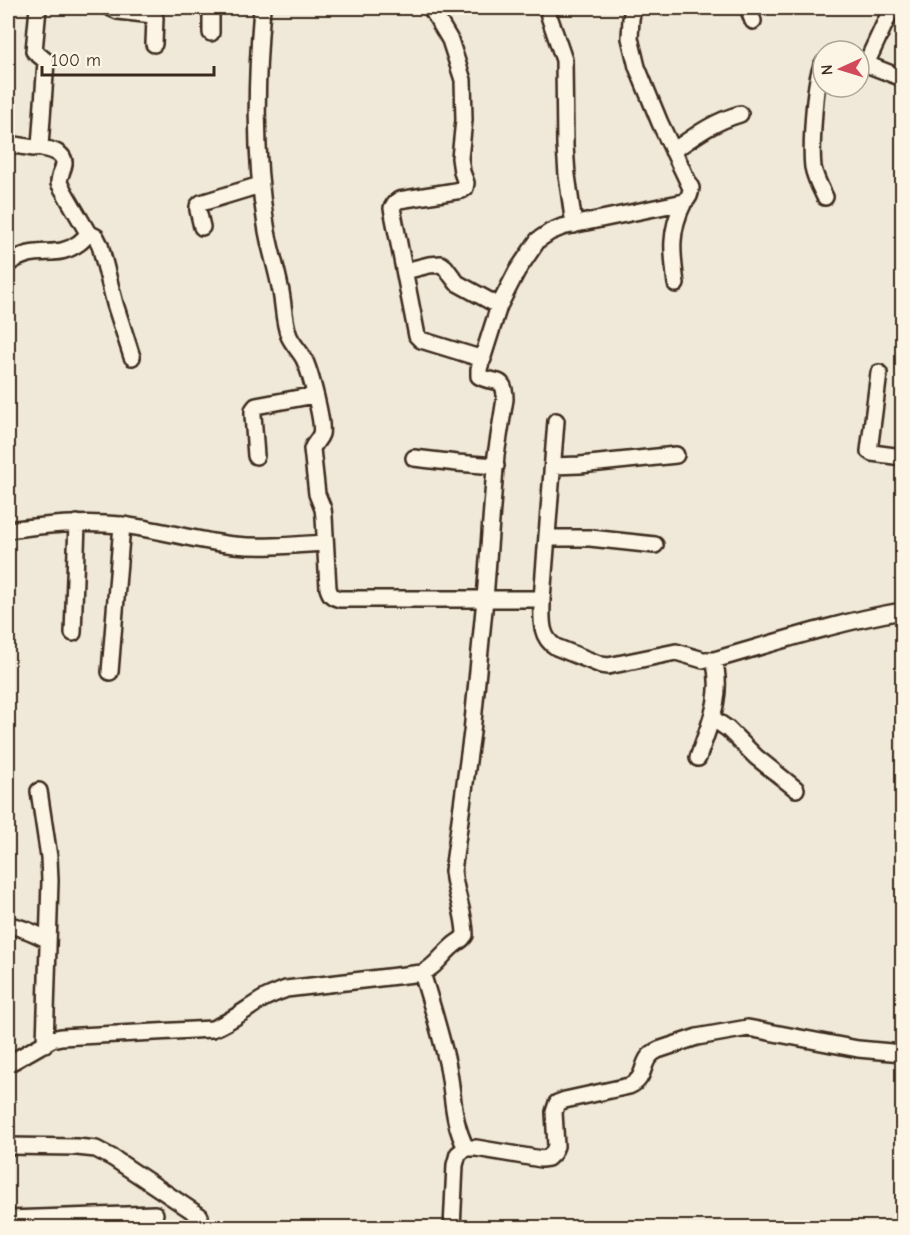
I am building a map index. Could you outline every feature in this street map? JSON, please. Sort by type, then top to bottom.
[{"type":"street","points":[[37,147],[40,146],[42,138],[46,62],[34,51],[38,8]]},
{"type":"street","points":[[111,8],[117,11],[153,15],[155,18],[154,44]]},
{"type":"street","points":[[211,8],[211,33]]},
{"type":"street","points":[[262,8],[257,136],[260,185],[266,228],[281,289],[286,327],[290,338],[303,357],[322,423],[320,437],[312,449],[316,494],[323,509],[328,588],[333,598],[351,599],[542,599]]},
{"type":"street","points":[[431,8],[450,40],[463,80],[464,120],[460,158],[466,183],[462,190],[399,200],[392,208],[417,336],[421,340],[483,358]]},
{"type":"street","points":[[633,8],[630,38],[637,67],[660,123],[691,188],[688,198],[676,217],[673,233],[672,249],[676,284]]},
{"type":"street","points":[[871,47],[892,8]]},
{"type":"street","points":[[549,16],[564,60],[565,146],[574,225]]},
{"type":"street","points":[[871,67],[903,78]]},
{"type":"street","points":[[815,99],[813,166],[816,180],[825,197]]},
{"type":"street","points":[[673,152],[723,119],[740,114]]},
{"type":"street","points":[[8,144],[37,147],[60,154],[64,159],[59,183],[88,233],[96,237],[100,245],[132,357]]},
{"type":"street","points":[[202,227],[198,210],[201,203],[260,185]]},
{"type":"street","points":[[8,1064],[61,1037],[212,1029],[286,989],[422,973],[429,970],[463,939],[465,935],[461,904],[456,894],[453,871],[472,732],[505,391],[501,383],[479,375],[479,369],[499,306],[517,271],[538,240],[550,232],[574,225],[684,201]]},
{"type":"street","points":[[8,264],[28,254],[69,249],[87,237],[88,233]]},
{"type":"street","points":[[405,271],[441,264],[446,267],[457,283],[499,306]]},
{"type":"street","points":[[879,373],[870,451],[903,457]]},
{"type":"street","points":[[256,456],[253,410],[256,406],[315,395]]},
{"type":"street","points":[[556,421],[542,599],[543,628],[549,643],[601,665],[615,665],[676,652],[703,660],[714,660],[836,625],[903,611]]},
{"type":"street","points":[[553,466],[675,455]]},
{"type":"street","points":[[414,458],[496,466]]},
{"type":"street","points":[[8,530],[56,524],[122,525],[232,545],[272,546],[325,543]]},
{"type":"street","points":[[73,633],[77,524]]},
{"type":"street","points":[[110,672],[122,525]]},
{"type":"street","points":[[547,538],[590,538],[655,545]]},
{"type":"street","points":[[698,758],[712,718],[717,695],[718,683],[714,660]]},
{"type":"street","points":[[712,718],[728,729],[756,757],[796,789]]},
{"type":"street","points":[[39,791],[49,857],[50,898],[45,1044]]},
{"type":"street","points":[[8,925],[25,929],[48,940]]},
{"type":"street","points":[[422,973],[448,1065],[454,1118],[466,1148]]},
{"type":"street","points":[[452,1227],[455,1165],[458,1154],[466,1148],[476,1148],[541,1159],[548,1158],[555,1146],[554,1112],[557,1103],[636,1083],[647,1058],[652,1053],[697,1037],[748,1028],[858,1049],[903,1053]]},
{"type":"street","points":[[8,1146],[96,1149],[114,1158],[200,1216]]},
{"type":"street","points":[[8,1219],[155,1214]]}]
